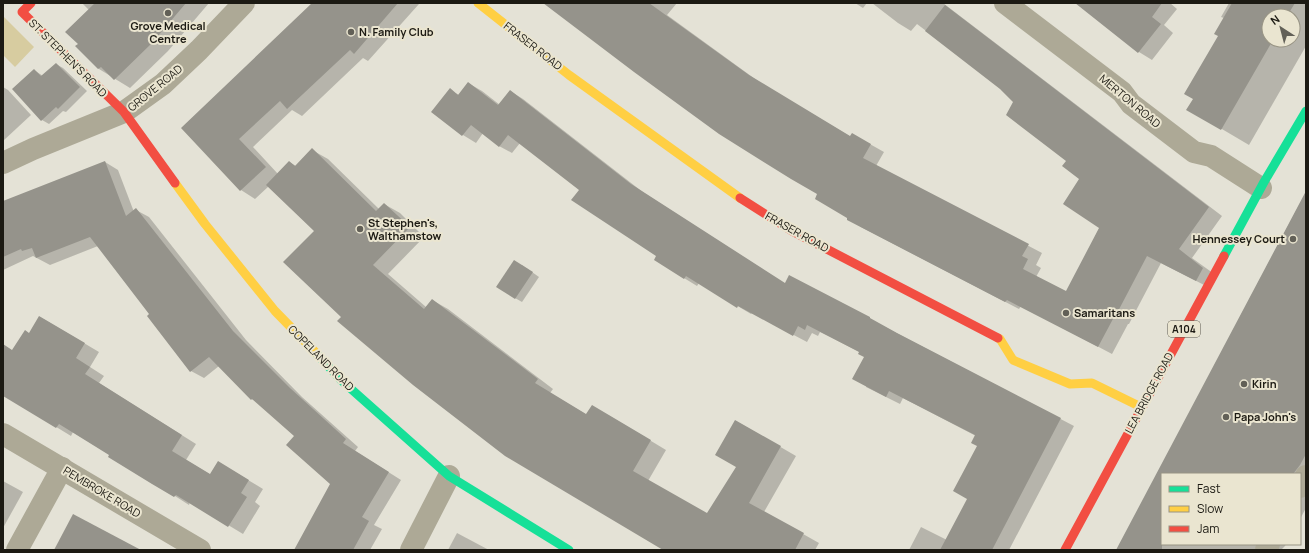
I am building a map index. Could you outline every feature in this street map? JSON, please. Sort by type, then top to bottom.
[{"type":"street","name":"ST. STEPHEN'S ROAD","points":[[31,3],[22,12],[124,112]]},
{"type":"street","name":"GROVE ROAD","points":[[3,163],[33,148],[124,112],[163,84],[199,50],[244,3]]},
{"type":"street","name":"FRASER ROAD","points":[[478,3],[569,74],[736,196],[792,231],[1000,339],[1013,360],[1070,384],[1092,383],[1141,408]]},
{"type":"street","name":"MERTON ROAD","points":[[1005,3],[1122,92],[1131,104],[1194,152],[1211,156],[1261,188]]},
{"type":"street","name":"LEA BRIDGE ROAD","points":[[1065,550],[1261,188],[1306,111]]},
{"type":"street","name":"COPELAND ROAD","points":[[124,112],[205,224],[276,311],[341,380],[449,476],[569,550]]},
{"type":"street","name":"PEMBROKE ROAD","points":[[3,434],[200,550]]},
{"type":"street","points":[[17,550],[62,468]]},
{"type":"street","points":[[411,550],[449,476]]},
{"type":"street","points":[[1301,486],[1306,476]]},
{"type":"shaded area","points":[[3,16],[34,47],[15,67],[3,55]]},
{"type":"building","points":[[95,3],[186,3],[152,43],[114,80],[101,67],[98,69],[75,46],[78,44],[65,32]]},
{"type":"building","points":[[312,3],[398,3],[354,54],[350,50],[287,109],[280,101],[239,139],[266,167],[240,191],[181,128]]},
{"type":"building","points":[[543,3],[649,3],[749,75],[850,136],[852,133],[871,144],[863,158],[1029,244],[1022,256],[1028,259],[1023,269],[1066,291],[1099,228],[1063,204],[1079,179],[1062,166],[1066,161],[1006,115],[1013,102],[1000,89],[925,31],[945,5],[1209,207],[1179,249],[1203,268],[1196,281],[1147,256],[1098,347],[1007,300],[1005,302],[847,220],[847,218],[815,199],[817,194],[719,134]]},
{"type":"building","points":[[1075,3],[1162,3],[1152,17],[1161,24],[1138,53]]},
{"type":"building","points":[[1232,3],[1295,3],[1292,8],[1261,8],[1261,48],[1268,48],[1221,130],[1186,110],[1193,99],[1184,94],[1218,36],[1214,34]]},
{"type":"building","points":[[56,63],[80,87],[58,109],[56,107],[41,121],[12,89],[34,69],[41,76]]},
{"type":"building","points":[[468,82],[498,105],[510,90],[631,184],[785,283],[789,275],[1061,418],[992,550],[940,550],[967,499],[953,491],[977,446],[971,443],[975,435],[889,391],[886,397],[852,379],[864,357],[858,354],[859,352],[807,325],[805,330],[798,326],[793,336],[738,306],[737,308],[686,276],[684,279],[654,260],[656,256],[571,200],[579,190],[508,135],[499,147],[471,125],[462,136],[431,112],[450,88],[458,95]]},
{"type":"building","points":[[312,148],[376,211],[384,203],[410,227],[373,265],[424,309],[432,299],[538,379],[535,383],[586,414],[592,405],[651,440],[633,471],[707,513],[736,467],[715,455],[735,420],[781,446],[749,503],[804,533],[795,550],[663,550],[505,456],[413,385],[337,321],[341,317],[283,262],[314,231],[266,185],[289,161],[295,166]]},
{"type":"building","points":[[105,161],[126,216],[136,208],[233,331],[290,388],[346,439],[343,443],[389,472],[362,517],[369,521],[353,550],[294,550],[330,484],[286,445],[294,436],[252,399],[251,400],[209,357],[190,372],[147,316],[149,314],[90,237],[36,258],[32,248],[22,251],[21,249],[3,257],[3,201]]},
{"type":"building","points":[[1306,191],[1306,454],[1294,473],[1161,473],[1162,550],[1116,550]]},
{"type":"building","points":[[514,260],[533,272],[515,299],[496,287]]},
{"type":"building","points":[[39,316],[85,343],[76,358],[90,367],[85,374],[182,435],[172,451],[210,474],[218,461],[249,480],[241,493],[247,497],[228,527],[176,495],[174,497],[152,484],[59,424],[56,428],[3,396],[3,344],[12,350],[25,330],[29,333]]},
{"type":"building","points":[[73,514],[141,550],[54,550]]},
{"type":"traffic: fast","points":[[1224,256],[1264,182],[1306,111]]},
{"type":"traffic: fast","points":[[316,353],[341,380],[449,476],[569,550]]},
{"type":"traffic: slow","points":[[478,3],[569,75],[740,198]]},
{"type":"traffic: slow","points":[[175,183],[205,224],[275,311],[316,353]]},
{"type":"traffic: slow","points":[[998,338],[1013,360],[1070,384],[1092,383],[1141,407]]},
{"type":"traffic: jam","points":[[31,3],[22,12],[124,112],[175,183]]},
{"type":"traffic: jam","points":[[740,198],[792,231],[998,338]]},
{"type":"traffic: jam","points":[[1065,550],[1224,256]]},
{"type":"place","name":"Grove Medical Centre","points":[[168,13]]},
{"type":"place","name":"N. Family Club","points":[[351,32]]},
{"type":"place","name":"St Stephen's, Walthamstow","points":[[360,229]]},
{"type":"place","name":"Hennessey Court","points":[[1293,239]]},
{"type":"place","name":"Samaritans","points":[[1066,313]]},
{"type":"place","name":"Kirin","points":[[1244,384]]},
{"type":"place","name":"Papa John's","points":[[1226,417]]}]
